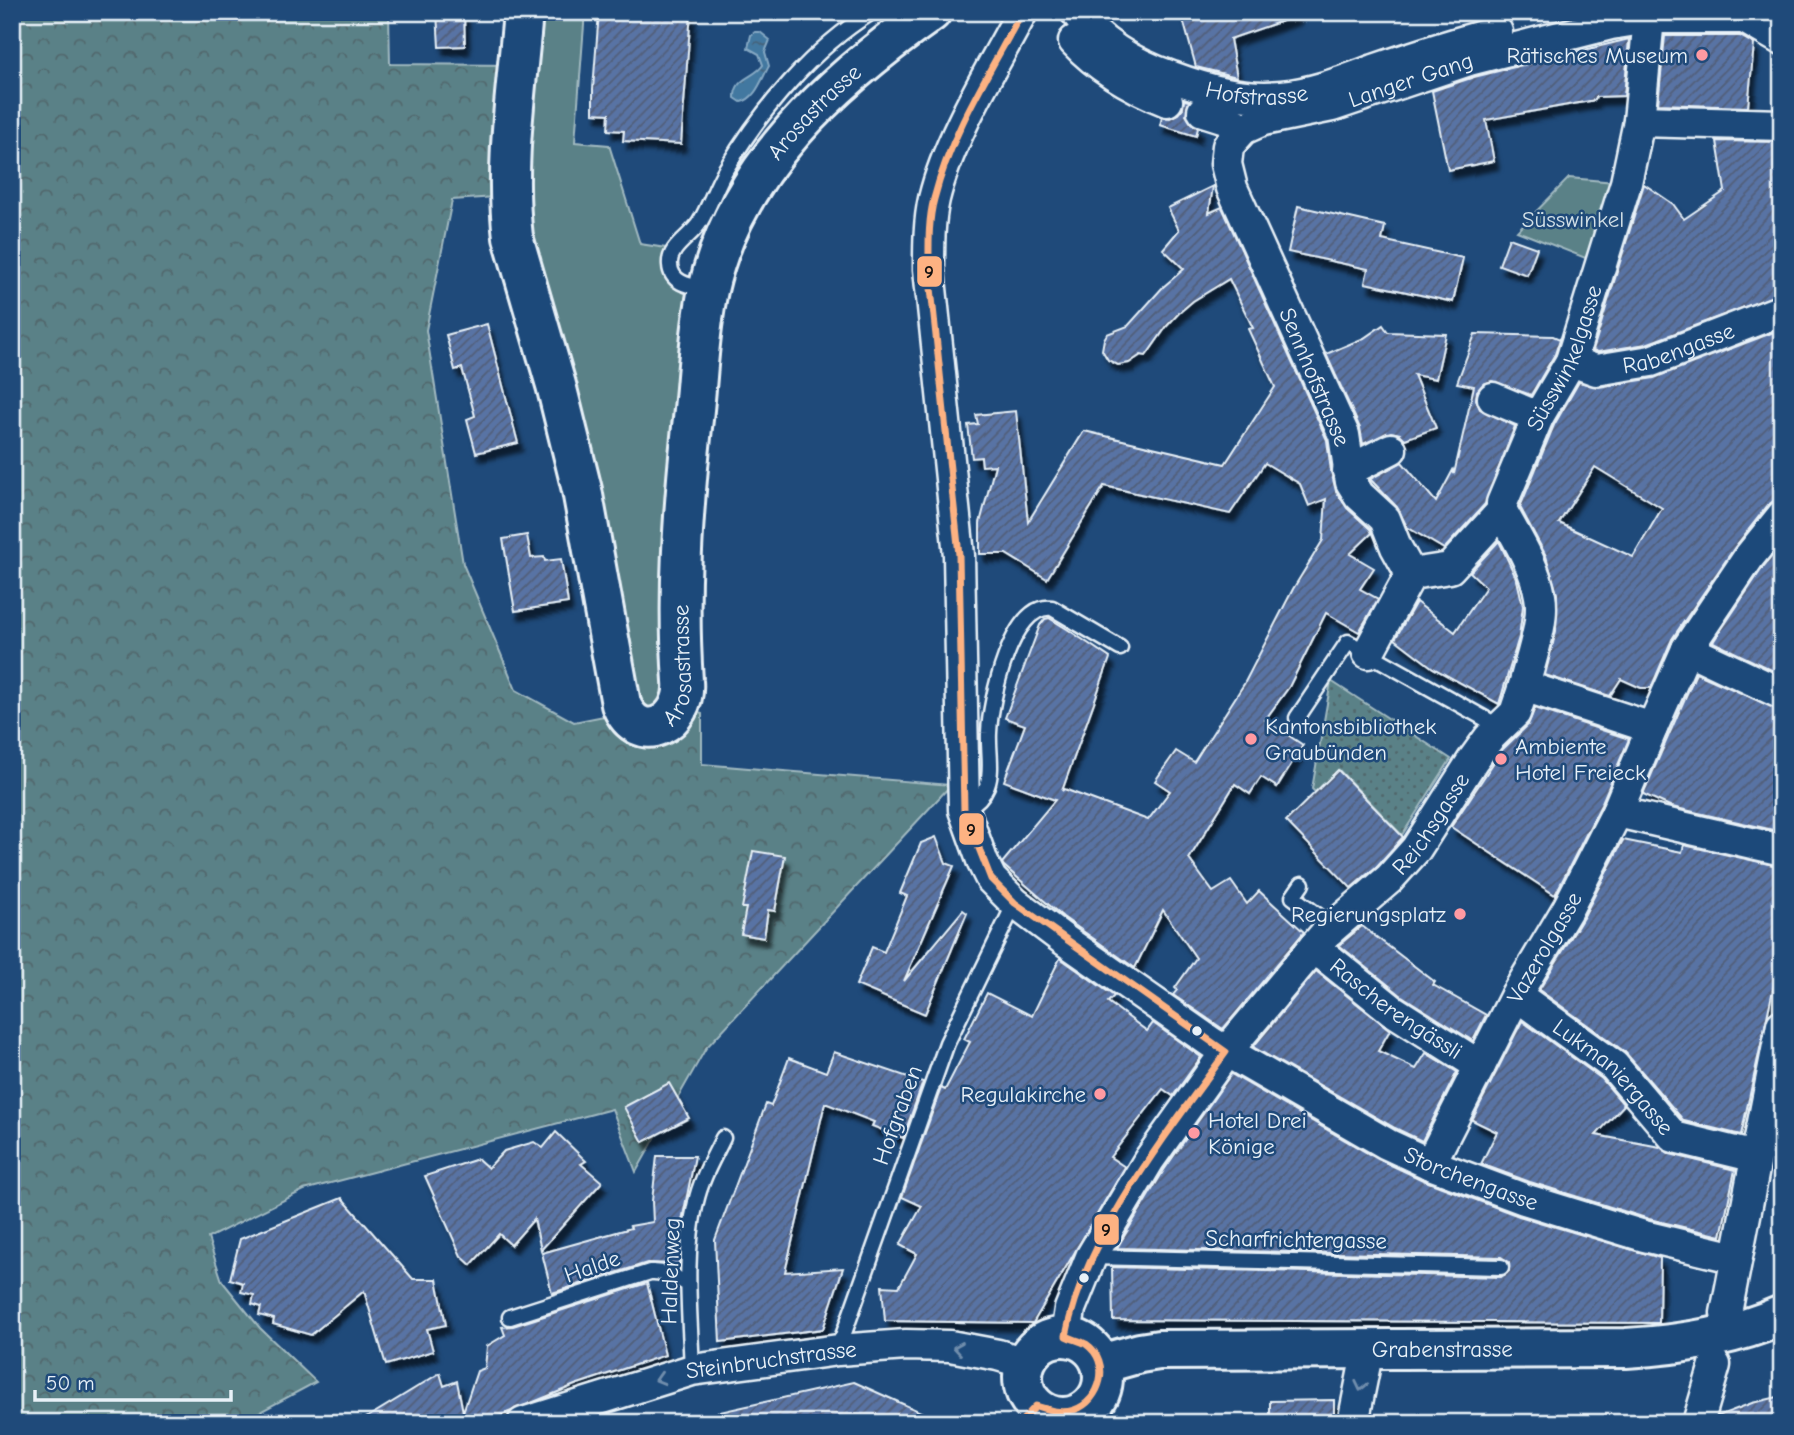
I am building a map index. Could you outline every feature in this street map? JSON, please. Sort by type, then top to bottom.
[{"type":"main road","name":"Arosastrasse","points":[[523,12],[511,166],[513,237],[556,385],[579,480],[593,543],[621,704],[631,720],[640,726],[651,727],[661,726],[675,715],[683,697],[679,583],[682,518],[708,290],[720,250],[733,220],[768,161],[806,116],[851,72],[931,12]]},
{"type":"main road","name":"Grabenstrasse","points":[[1101,1364],[1159,1350],[1613,1348],[1673,1345],[1722,1335],[1782,1315]]},
{"type":"main road","points":[[1066,1336],[1082,1342],[1096,1354],[1101,1364],[1102,1386],[1089,1407],[1067,1416],[1028,1415],[1027,1395],[1023,1385],[1025,1363],[1031,1352],[1041,1343],[1066,1336]]},
{"type":"street","name":"Storchengasse","points":[[1022,12],[956,141],[934,199],[930,228],[929,269],[959,555],[964,810],[991,879],[1015,903],[1226,1052],[1387,1144],[1430,1164],[1524,1199],[1644,1236],[1736,1258]]},
{"type":"street","name":"Hofstrasse","points":[[1067,18],[1087,26],[1108,45],[1144,66],[1219,92],[1270,97],[1319,89],[1451,44],[1575,12]]},
{"type":"street","points":[[1741,15],[1782,40]]},
{"type":"street","name":"Langer Gang","points":[[1243,129],[1263,120],[1342,103],[1469,60],[1611,24],[1649,18],[1741,15]]},
{"type":"street","points":[[1067,18],[1082,49],[1107,71],[1144,92],[1167,101]]},
{"type":"street","name":"Süsswinkelgasse","points":[[1502,512],[1502,503],[1538,417],[1571,361],[1626,183],[1639,121],[1649,18]]},
{"type":"street","points":[[1203,111],[1226,118],[1243,129]]},
{"type":"street","points":[[1639,121],[1782,125]]},
{"type":"street","name":"Sennhofstrasse","points":[[1243,129],[1230,142],[1226,154],[1232,188],[1344,435],[1348,471],[1356,491],[1377,510],[1390,527],[1396,547],[1411,574]]},
{"type":"street","name":"Rabengasse","points":[[1571,361],[1596,370],[1651,360],[1782,310]]},
{"type":"street","points":[[1493,398],[1538,417]]},
{"type":"street","points":[[1348,471],[1391,449]]},
{"type":"street","points":[[1368,653],[1411,574],[1450,568],[1502,512],[1526,556],[1541,597],[1538,629],[1513,709],[1652,728],[1687,649],[1749,557],[1782,516]]},
{"type":"street","points":[[1687,649],[1782,694]]},
{"type":"street","name":"Reichsgasse","points":[[1066,1336],[1070,1309],[1091,1257],[1149,1160],[1226,1052],[1323,937],[1389,878],[1416,849],[1473,760],[1513,709]]},
{"type":"street","name":"Vazerolgasse","points":[[1430,1164],[1516,995],[1568,908],[1617,811],[1652,728]]},
{"type":"street","points":[[1617,811],[1782,850]]},
{"type":"street","name":"Rascherengässli","points":[[1323,937],[1392,1010],[1480,1066]]},
{"type":"street","name":"Lukmaniergasse","points":[[1516,995],[1614,1066],[1674,1137],[1756,1157]]},
{"type":"street","points":[[1726,1312],[1782,1025]]},
{"type":"street","name":"Steinbruchstrasse","points":[[523,1423],[692,1370],[838,1350],[906,1345],[950,1346],[1025,1363]]},
{"type":"street","points":[[1353,1423],[1368,1349]]},
{"type":"street","points":[[1698,1423],[1714,1364]]},
{"type":"lane","points":[[708,290],[676,279],[670,267],[671,255],[699,224],[724,173],[760,118],[827,45],[872,12]]},
{"type":"lane","points":[[964,810],[977,800],[988,784],[989,731],[998,678],[1013,642],[1032,614],[1041,608],[1052,608],[1121,648]]},
{"type":"lane","points":[[1297,718],[1348,642],[1368,653],[1513,709]]},
{"type":"lane","points":[[1302,884],[1293,897],[1323,937]]},
{"type":"lane","name":"Hofgraben","points":[[838,1350],[947,1043],[1015,903]]},
{"type":"lane","name":"Haldenweg","points":[[692,1370],[688,1284],[695,1203],[704,1176],[723,1138]]},
{"type":"lane","name":"Scharfrichtergasse","points":[[1091,1257],[1501,1267]]},
{"type":"lane","name":"Halde","points":[[510,1317],[650,1272],[661,1271],[688,1284]]},
{"type":"green space","points":[[12,12],[389,12],[390,64],[519,65],[510,196],[452,200],[426,330],[463,564],[516,690],[574,722],[624,712],[680,707],[702,714],[702,764],[951,785],[706,1048],[636,1172],[612,1109],[304,1190],[208,1238],[222,1281],[260,1328],[316,1382],[239,1423],[12,1423]]},
{"type":"green space","points":[[523,12],[585,12],[575,142],[609,145],[640,244],[666,248],[671,255],[672,273],[708,290],[684,684],[640,726],[533,308]]},
{"type":"green space","name":"Süsswinkel","points":[[1569,178],[1615,182],[1593,261],[1517,231]]},
{"type":"green space","points":[[1331,681],[1451,759],[1402,835],[1339,770],[1315,792],[1312,789]]},
{"type":"water","points":[[760,32],[770,40],[765,52],[769,66],[755,92],[741,102],[735,98],[738,86],[763,65],[759,54],[748,48],[751,35]]},
{"type":"building","points":[[437,12],[464,12],[465,46],[439,47]]},
{"type":"building","points":[[599,12],[691,12],[681,144],[623,141],[624,131],[608,130],[609,114],[593,113]]},
{"type":"building","points":[[1181,12],[1296,12],[1297,16],[1230,39],[1237,77],[1196,67]]},
{"type":"building","points":[[1665,36],[1740,36],[1754,44],[1748,107],[1658,104]]},
{"type":"building","points":[[1629,39],[1624,96],[1596,97],[1595,100],[1486,120],[1494,161],[1448,170],[1432,91],[1474,77]]},
{"type":"building","points":[[1184,100],[1189,101],[1186,115],[1198,128],[1196,136],[1160,125],[1162,117],[1170,118],[1178,114],[1183,108]]},
{"type":"building","points":[[1717,141],[1782,142],[1782,293],[1646,344],[1598,352],[1593,350],[1644,184],[1673,204],[1684,219],[1725,191]]},
{"type":"building","points":[[1213,186],[1209,213],[1222,207],[1327,440],[1336,491],[1347,508],[1372,533],[1350,554],[1374,568],[1360,589],[1378,599],[1359,632],[1326,613],[1289,687],[1265,720],[1303,745],[1277,787],[1261,777],[1250,794],[1235,784],[1189,859],[1213,892],[1231,881],[1247,904],[1259,891],[1304,932],[1223,1029],[1173,995],[1196,958],[1163,910],[1135,968],[1063,917],[1004,866],[1002,863],[1055,800],[1004,781],[1025,725],[1005,718],[1040,625],[1045,619],[1049,618],[1110,658],[1062,791],[1064,789],[1148,820],[1170,791],[1155,781],[1176,751],[1194,762],[1244,684],[1293,589],[1323,540],[1326,499],[1309,506],[1300,484],[1265,463],[1230,514],[1104,486],[1047,579],[1006,554],[980,554],[980,523],[995,465],[982,466],[981,457],[972,458],[968,425],[978,424],[976,415],[1016,411],[1028,522],[1084,431],[1225,464],[1275,387],[1248,329],[1253,328],[1229,279],[1179,313],[1146,356],[1141,355],[1129,363],[1118,365],[1108,360],[1102,350],[1107,334],[1128,326],[1163,287],[1184,269],[1163,249],[1179,230],[1168,208]]},
{"type":"building","points":[[1298,206],[1385,226],[1382,240],[1463,258],[1453,302],[1365,283],[1368,269],[1288,252]]},
{"type":"building","points":[[1509,238],[1537,248],[1527,275],[1499,265]]},
{"type":"building","points":[[487,324],[518,443],[476,453],[467,419],[475,416],[462,368],[455,370],[446,335]]},
{"type":"building","points":[[1383,325],[1388,332],[1446,334],[1436,379],[1414,375],[1436,428],[1405,439],[1400,434],[1391,432],[1363,444],[1360,428],[1326,354],[1364,338]]},
{"type":"building","points":[[1782,329],[1782,499],[1768,505],[1735,547],[1672,639],[1651,688],[1641,688],[1621,679],[1610,696],[1545,675],[1556,631],[1557,594],[1546,556],[1520,507],[1554,425],[1579,382],[1599,387],[1654,378]],"holes":[[[1595,467],[1662,508],[1633,557],[1559,523]]]},
{"type":"building","points":[[1475,334],[1553,336],[1560,339],[1555,354],[1531,395],[1492,381],[1483,384],[1477,391],[1476,399],[1480,409],[1515,426],[1485,504],[1444,549],[1407,527],[1397,507],[1370,479],[1402,462],[1436,502],[1453,470],[1454,474],[1474,386],[1457,383]]},
{"type":"building","points":[[527,535],[531,558],[544,557],[545,561],[561,559],[568,603],[515,611],[503,539]]},
{"type":"building","points":[[1499,541],[1517,580],[1523,606],[1519,637],[1499,704],[1433,668],[1395,639],[1416,602],[1455,632],[1486,587],[1470,572]]},
{"type":"building","points":[[1782,544],[1782,675],[1713,642],[1763,567]]},
{"type":"building","points":[[1696,673],[1782,711],[1782,832],[1672,807],[1643,794]]},
{"type":"building","points":[[1535,708],[1629,739],[1601,805],[1555,895],[1451,827],[1502,750],[1528,725]]},
{"type":"building","points":[[1338,770],[1403,837],[1377,866],[1351,888],[1286,821]]},
{"type":"building","points":[[936,837],[946,863],[954,866],[904,981],[963,910],[967,913],[925,1014],[856,985],[872,947],[884,952],[907,896],[900,893],[921,843]]},
{"type":"building","points":[[1623,840],[1682,852],[1684,845],[1782,867],[1782,949],[1741,1135],[1684,1121],[1625,1052],[1539,990],[1584,916]]},
{"type":"building","points":[[753,851],[785,856],[775,911],[768,910],[764,938],[741,934],[746,908],[742,908]]},
{"type":"building","points":[[1362,926],[1435,982],[1433,985],[1486,1015],[1473,1041],[1402,996],[1339,945]]},
{"type":"building","points":[[1060,958],[1114,996],[1108,1002],[1147,1031],[1153,1023],[1201,1057],[1173,1096],[1163,1089],[1110,1157],[1125,1167],[1033,1323],[885,1321],[882,1286],[899,1287],[917,1254],[900,1245],[922,1206],[902,1197],[941,1088],[945,1090],[970,1042],[964,1039],[987,993],[1032,1016]]},
{"type":"building","points":[[1316,971],[1390,1030],[1378,1051],[1416,1069],[1426,1053],[1457,1072],[1422,1141],[1253,1047]]},
{"type":"building","points":[[1522,1021],[1602,1079],[1624,1105],[1596,1135],[1660,1147],[1670,1154],[1735,1170],[1721,1236],[1649,1219],[1481,1164],[1497,1132],[1472,1120]]},
{"type":"building","points":[[834,1052],[923,1082],[903,1138],[872,1126],[874,1122],[825,1103],[785,1272],[843,1268],[823,1329],[720,1342],[715,1240],[766,1104],[771,1106],[789,1058],[826,1072]]},
{"type":"building","points":[[1231,1074],[1378,1159],[1423,1180],[1519,1216],[1660,1258],[1659,1323],[1113,1320],[1112,1267],[1501,1277],[1509,1271],[1509,1262],[1501,1257],[1117,1248],[1164,1170]]},
{"type":"building","points":[[669,1083],[689,1118],[643,1142],[624,1107]]},
{"type":"building","points":[[556,1132],[586,1161],[581,1164],[602,1182],[541,1250],[534,1219],[511,1245],[499,1234],[471,1265],[461,1256],[425,1176],[478,1159],[488,1168],[504,1151],[534,1142],[543,1148]]},
{"type":"building","points":[[657,1156],[695,1156],[682,1221],[679,1264],[647,1263],[552,1293],[542,1253],[631,1228],[630,1226],[653,1222],[652,1201]]},
{"type":"building","points":[[342,1198],[413,1279],[437,1279],[446,1325],[427,1329],[433,1351],[386,1365],[364,1291],[311,1335],[273,1324],[274,1319],[259,1315],[261,1307],[252,1304],[254,1295],[241,1292],[243,1283],[230,1279],[240,1239]]},
{"type":"building","points":[[647,1283],[665,1355],[575,1385],[482,1423],[358,1423],[440,1373],[444,1386],[457,1381],[463,1412],[477,1371],[485,1368],[487,1346],[505,1335],[502,1327],[513,1326]]},
{"type":"building","points":[[854,1382],[945,1423],[845,1423],[828,1420],[827,1423],[712,1423],[711,1414]]},
{"type":"building","points":[[1782,1396],[1782,1423],[1716,1423],[1718,1416],[1752,1403]]},
{"type":"building","points":[[1334,1400],[1334,1423],[1270,1423],[1270,1401]]},
{"type":"transit line","name":"9","points":[[1020,1423],[1036,1406],[1059,1412],[1074,1410],[1083,1405],[1097,1390],[1101,1370],[1094,1352],[1086,1344],[1066,1336],[1090,1262],[1131,1187],[1226,1052],[1015,903],[991,879],[964,810],[959,555],[929,269],[930,225],[934,199],[950,150],[972,103],[1022,12]]},
{"type":"place","name":"Rätisches Museum","points":[[1702,55]]},
{"type":"place","name":"Kantonsbibliothek Graubünden","points":[[1251,739]]},
{"type":"place","name":"Ambiente Hotel Freieck","points":[[1501,759]]},
{"type":"place","name":"Regierungsplatz","points":[[1460,914]]},
{"type":"place","name":"Regulakirche","points":[[1100,1094]]},
{"type":"place","name":"Hotel Drei Könige","points":[[1194,1133]]}]
